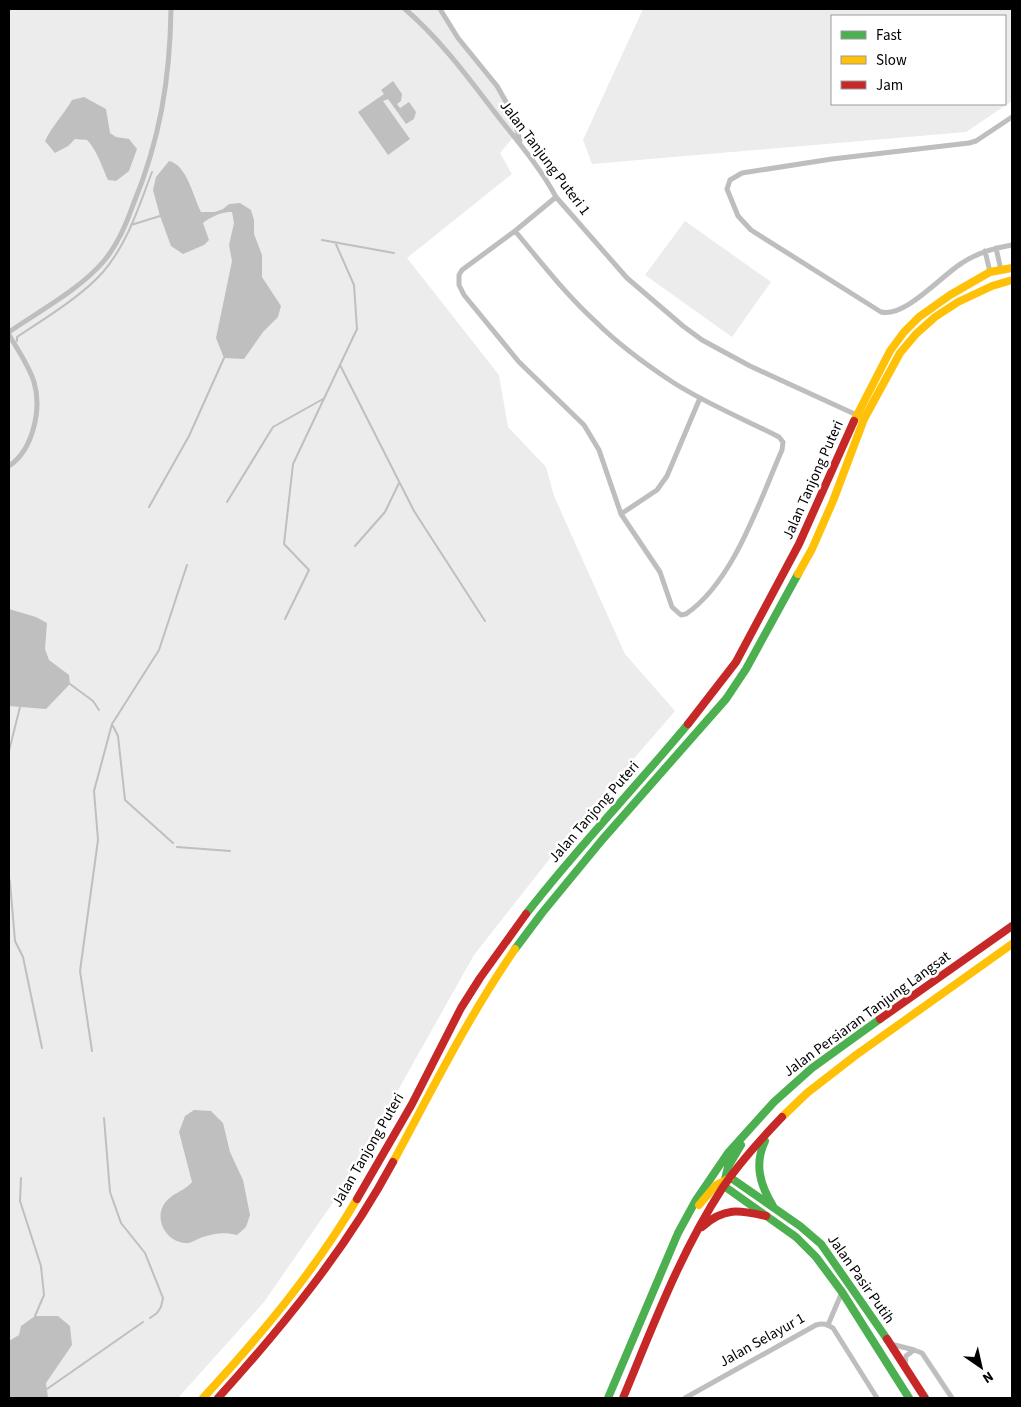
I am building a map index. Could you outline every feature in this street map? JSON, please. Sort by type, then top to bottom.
[{"type":"street","points":[[9,466],[16,462],[26,447],[33,430],[37,404],[34,382],[9,333],[82,282],[103,262],[119,238],[149,164],[164,105],[171,48],[171,9]]},
{"type":"street","name":"Jalan Tanjung Puteri 1","points":[[405,9],[452,57],[524,149],[556,197],[627,278],[682,326],[702,340],[750,366],[861,417]]},
{"type":"street","points":[[440,9],[458,38],[498,86],[513,114],[517,133],[524,149]]},
{"type":"street","points":[[1012,117],[976,141],[969,143],[832,159],[742,173],[730,180],[728,186],[730,198],[738,216],[751,230],[881,312],[888,314],[903,308],[961,263],[985,251],[1012,245]]},
{"type":"street","points":[[515,231],[559,284],[596,323],[674,383],[779,437],[783,442],[783,446],[747,530],[729,567],[712,590],[692,610],[681,615],[672,607],[660,572],[621,514],[598,450],[584,425],[519,362],[464,295],[459,285],[459,275],[462,270],[515,231],[556,197]]},
{"type":"street","points":[[996,248],[1001,270]]},
{"type":"street","points":[[985,251],[990,272]]},
{"type":"street","name":"Jalan Tanjong Puteri","points":[[203,1398],[248,1349],[298,1286],[340,1226],[407,1112],[461,1008],[480,978],[558,872],[666,750],[736,662],[799,544],[861,417],[890,351],[904,332],[919,317],[990,272],[1012,268]]},
{"type":"street","name":"Jalan Tanjong Puteri","points":[[218,1398],[256,1357],[351,1232],[378,1190],[472,1015],[527,933],[567,880],[726,699],[746,669],[812,550],[833,501],[861,417],[900,353],[916,334],[935,317],[958,302],[992,286],[1012,280]]},
{"type":"street","points":[[919,317],[925,322],[935,317]]},
{"type":"street","points":[[621,514],[657,490],[667,476],[700,398]]},
{"type":"street","name":"Jalan Persiaran Tanjung Langsat","points":[[608,1398],[678,1233],[718,1166],[754,1123],[785,1090],[816,1065],[1012,926]]},
{"type":"street","name":"Jalan Persiaran Tanjung Langsat","points":[[623,1398],[687,1251],[726,1181],[796,1101],[857,1053],[1012,944]]},
{"type":"street","points":[[773,1206],[763,1187],[758,1170],[758,1158],[762,1147],[777,1122]]},
{"type":"street","points":[[678,1233],[714,1186],[726,1181],[728,1167],[754,1123]]},
{"type":"street","name":"Jalan Pasir Putih","points":[[726,1181],[773,1206],[814,1236],[827,1251],[891,1344],[925,1398]]},
{"type":"street","name":"Jalan Pasir Putih","points":[[726,1181],[766,1216],[807,1247],[842,1292],[909,1398]]},
{"type":"street","points":[[687,1251],[708,1222],[726,1212],[742,1210],[766,1216]]},
{"type":"street","points":[[340,1226],[351,1232]]},
{"type":"street","points":[[828,1325],[842,1292]]},
{"type":"street","name":"Jalan Selayur 1","points":[[685,1398],[816,1325],[822,1324],[833,1328],[877,1398]]},
{"type":"street","points":[[891,1344],[914,1350],[925,1356],[952,1398]]},
{"type":"street","points":[[905,1366],[906,1356],[914,1350]]},
{"type":"shaded area","points":[[9,9],[440,9],[457,36],[498,86],[513,114],[517,133],[500,153],[512,174],[407,258],[499,375],[508,427],[546,467],[554,496],[625,654],[675,711],[574,828],[474,955],[343,1188],[264,1302],[178,1398],[9,1398]]},
{"type":"shaded area","points":[[643,9],[1012,9],[1012,101],[966,132],[592,164],[583,140]]},
{"type":"shaded area","points":[[393,81],[402,94],[401,101],[397,104],[400,108],[409,102],[416,112],[414,119],[406,124],[388,99],[383,101],[410,139],[388,155],[358,112],[384,94],[381,90]]},
{"type":"shaded area","points":[[84,97],[106,109],[110,133],[116,137],[129,139],[137,149],[129,171],[116,181],[108,180],[91,144],[87,140],[75,139],[68,146],[55,153],[45,141],[72,100]]},
{"type":"shaded area","points":[[169,161],[180,168],[185,175],[201,212],[215,212],[229,204],[240,203],[251,210],[254,220],[254,234],[262,255],[262,277],[281,306],[278,317],[263,332],[244,359],[224,358],[216,338],[232,261],[229,245],[234,223],[232,212],[217,215],[203,223],[209,240],[204,245],[183,254],[171,246],[153,190],[156,177]]},
{"type":"shaded area","points":[[685,221],[771,282],[732,337],[645,275]]},
{"type":"shaded area","points":[[9,609],[36,617],[47,623],[45,649],[49,660],[69,675],[70,684],[46,709],[9,706]]},
{"type":"shaded area","points":[[194,1110],[211,1111],[223,1123],[230,1152],[243,1180],[250,1215],[246,1227],[237,1235],[228,1233],[216,1234],[185,1243],[173,1239],[164,1230],[161,1212],[169,1198],[192,1182],[179,1132],[185,1116]]},
{"type":"shaded area","points":[[35,1316],[58,1316],[70,1326],[72,1345],[46,1383],[48,1398],[9,1398],[9,1341],[19,1335],[21,1326]]},
{"type":"waterway","points":[[17,341],[17,337],[74,298],[94,281],[112,261],[126,237],[152,172]]},
{"type":"waterway","points":[[131,225],[160,216]]},
{"type":"waterway","points":[[322,240],[394,253]]},
{"type":"waterway","points":[[285,619],[309,570],[284,544],[293,464],[357,329],[354,285],[335,242]]},
{"type":"waterway","points":[[149,507],[189,436],[224,358]]},
{"type":"waterway","points":[[340,365],[414,511],[485,621]]},
{"type":"waterway","points":[[227,502],[273,427],[323,399]]},
{"type":"waterway","points":[[355,546],[385,512],[399,483]]},
{"type":"waterway","points":[[92,1051],[80,971],[98,840],[94,791],[112,724],[159,650],[187,565]]},
{"type":"waterway","points":[[70,684],[93,701],[99,710]]},
{"type":"waterway","points":[[9,751],[20,707]]},
{"type":"waterway","points":[[113,726],[118,736],[125,800],[173,843]]},
{"type":"waterway","points":[[177,847],[230,851]]},
{"type":"waterway","points":[[9,878],[15,941],[23,957],[42,1048]]},
{"type":"waterway","points":[[104,1118],[110,1192],[121,1223],[145,1253],[163,1298],[161,1307],[150,1318]]},
{"type":"waterway","points":[[21,1178],[20,1201],[41,1266],[44,1295],[35,1316]]},
{"type":"waterway","points":[[47,1389],[143,1322]]},
{"type":"traffic: fast","points":[[515,949],[602,840],[726,699],[746,669],[798,574]]},
{"type":"traffic: fast","points":[[526,914],[565,865],[688,724]]},
{"type":"traffic: fast","points":[[608,1398],[678,1233],[696,1200],[728,1153],[774,1102],[812,1068],[880,1019]]},
{"type":"traffic: fast","points":[[765,1141],[759,1166],[762,1182],[773,1206]]},
{"type":"traffic: fast","points":[[724,1183],[728,1167],[741,1145]]},
{"type":"traffic: fast","points":[[731,1178],[800,1226],[821,1244],[887,1339]]},
{"type":"traffic: fast","points":[[724,1186],[796,1237],[816,1257],[842,1292],[909,1398]]},
{"type":"traffic: slow","points":[[854,421],[890,351],[904,332],[919,317],[950,295],[990,272],[1012,268]]},
{"type":"traffic: slow","points":[[798,574],[812,549],[833,501],[864,419],[900,353],[916,334],[935,317],[958,302],[992,286],[1012,280]]},
{"type":"traffic: slow","points":[[782,1117],[807,1093],[856,1055],[1012,944]]},
{"type":"traffic: slow","points":[[393,1162],[466,1027],[515,949]]},
{"type":"traffic: slow","points":[[699,1205],[716,1185],[730,1178]]},
{"type":"traffic: slow","points":[[203,1398],[285,1303],[323,1252],[357,1199]]},
{"type":"traffic: jam","points":[[688,724],[736,662],[799,544],[854,421]]},
{"type":"traffic: jam","points":[[357,1199],[412,1104],[461,1008],[526,914]]},
{"type":"traffic: jam","points":[[880,1019],[1012,926]]},
{"type":"traffic: jam","points":[[623,1398],[656,1317],[693,1238],[723,1187],[736,1169],[782,1117]]},
{"type":"traffic: jam","points":[[218,1398],[313,1285],[356,1225],[393,1162]]},
{"type":"traffic: jam","points":[[702,1227],[717,1216],[725,1213],[748,1212],[766,1216]]},
{"type":"traffic: jam","points":[[887,1339],[925,1398]]}]
